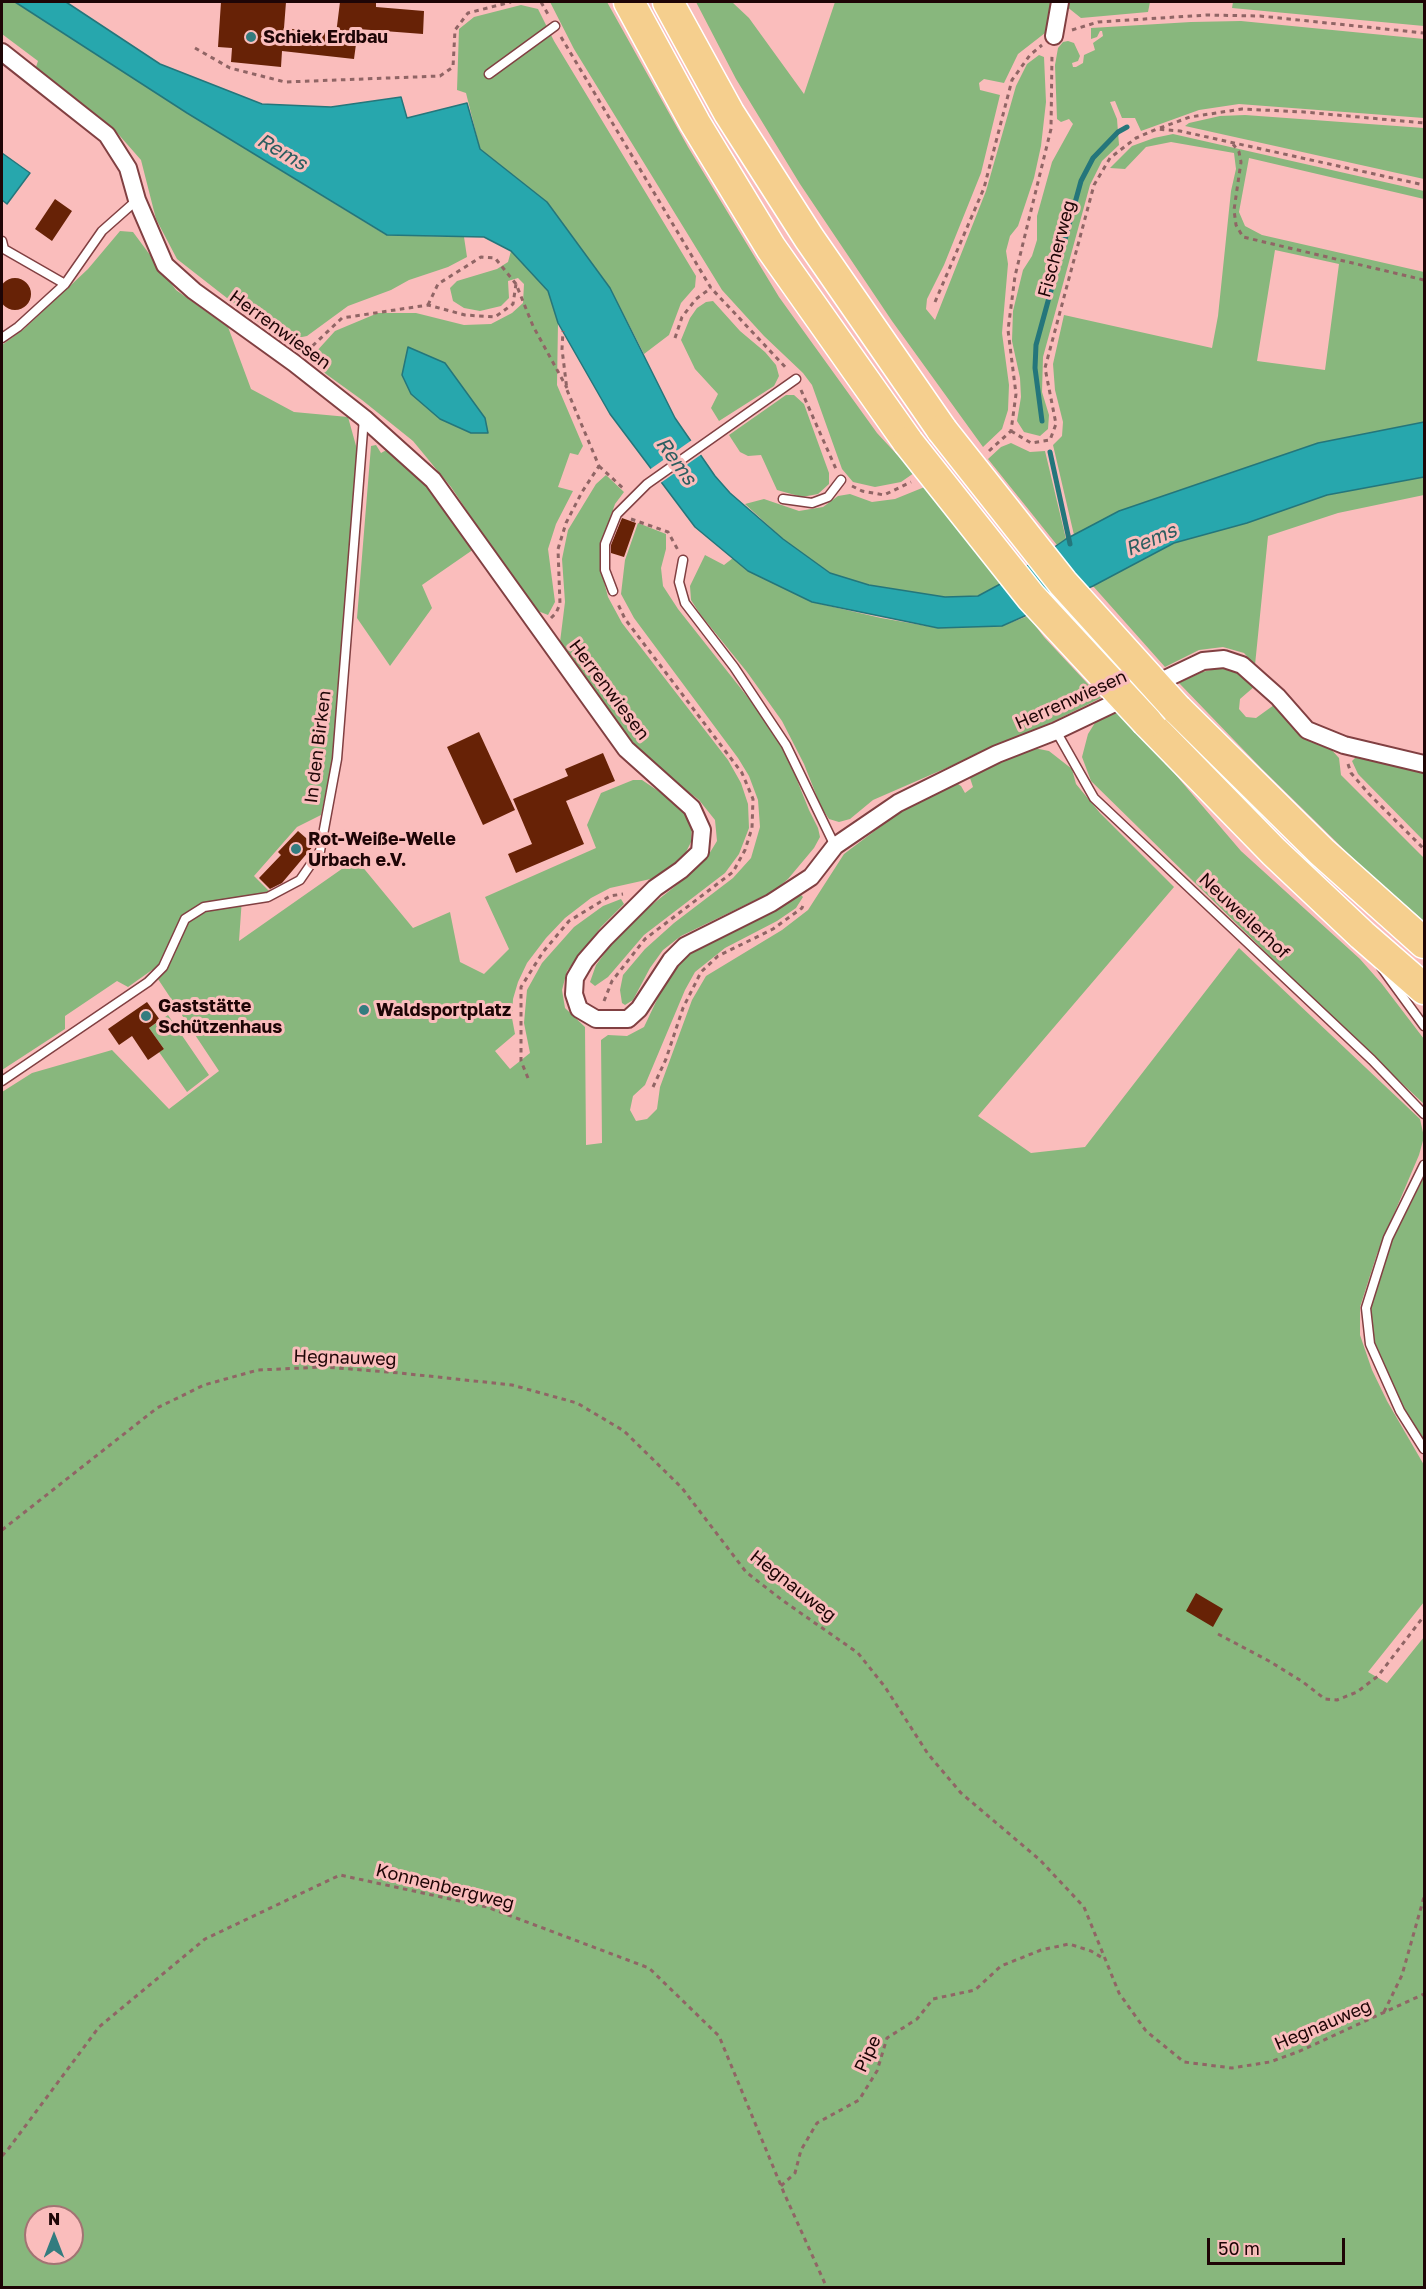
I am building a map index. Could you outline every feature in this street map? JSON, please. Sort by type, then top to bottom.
[{"type":"highway","points":[[629,2],[695,123],[771,248],[908,442],[1031,597],[1147,722],[1274,852],[1362,935],[1425,989]]},
{"type":"highway","points":[[668,2],[729,113],[809,238],[942,430],[1063,582],[1177,709],[1322,852],[1425,943]]},
{"type":"street","points":[[1054,36],[1060,2]]},
{"type":"street","name":"Herrenwiesen","points":[[2,52],[107,135],[128,168],[137,200],[165,266],[194,291],[294,363],[364,418],[433,480],[539,631],[626,749],[692,808],[702,830],[700,852],[681,870],[655,888],[591,953],[575,978],[574,994],[579,1009],[596,1019],[628,1019],[639,1009],[671,960],[685,946],[771,903],[811,877],[835,846],[898,803],[997,754],[1056,731],[1203,661],[1224,659],[1242,664],[1278,697],[1307,730],[1344,745],[1425,764]]},
{"type":"lane","points":[[489,74],[555,26]]},
{"type":"lane","points":[[2,338],[18,327],[65,284],[102,231],[137,200]]},
{"type":"lane","points":[[2,241],[4,249],[65,284]]},
{"type":"lane","points":[[613,591],[605,570],[605,544],[617,514],[632,496],[724,428],[796,379]]},
{"type":"lane","name":"In den Birken","points":[[2,1081],[148,982],[163,967],[185,919],[204,907],[268,897],[300,880],[320,851],[337,759],[364,418]]},
{"type":"lane","points":[[783,499],[812,503],[828,496],[841,480]]},
{"type":"lane","points":[[683,560],[679,582],[685,603],[734,667],[786,745],[835,846]]},
{"type":"lane","name":"Neuweilerhof","points":[[1056,731],[1095,798],[1372,1060],[1425,1114]]},
{"type":"lane","points":[[1362,935],[1388,978],[1425,1026]]},
{"type":"lane","points":[[1425,1165],[1388,1238],[1366,1308],[1370,1344],[1400,1411],[1425,1449]]},
{"type":"path","points":[[195,48],[230,68],[285,82],[441,76],[453,67],[455,30],[468,13],[511,2]]},
{"type":"path","points":[[935,302],[984,188],[1012,80],[1030,55],[1054,36],[1098,22],[1207,15],[1260,16],[1425,33]]},
{"type":"path","points":[[1157,129],[1190,117],[1242,109],[1425,123]]},
{"type":"path","points":[[1157,129],[1180,130],[1425,185]]},
{"type":"path","name":"Fischerweg","points":[[1011,431],[1031,443],[1050,440],[1056,424],[1045,368],[1095,185],[1110,158],[1136,138],[1157,129]]},
{"type":"path","points":[[1232,143],[1239,152],[1241,162],[1234,210],[1236,225],[1244,237],[1425,280]]},
{"type":"path","points":[[428,305],[438,284],[481,257],[495,258],[516,284],[534,326],[567,390],[599,466],[632,496]]},
{"type":"path","points":[[294,363],[342,318],[428,305],[465,315],[495,316],[513,304],[516,284]]},
{"type":"path","points":[[675,338],[682,317],[696,299],[711,288]]},
{"type":"path","points":[[563,331],[562,349],[567,390]]},
{"type":"path","points":[[539,631],[556,613],[560,604],[558,549],[566,524],[582,492],[599,466]]},
{"type":"path","points":[[617,514],[668,532],[683,560]]},
{"type":"path","points":[[1344,745],[1351,773],[1425,849]]},
{"type":"path","points":[[528,1078],[521,1060],[520,987],[543,952],[570,921],[610,896],[655,888]]},
{"type":"path","points":[[653,1087],[666,1059],[683,1008],[701,972],[718,956],[773,929],[802,908]]},
{"type":"path","name":"Hegnauweg","points":[[2,1530],[157,1408],[204,1385],[258,1370],[325,1367],[400,1373],[512,1385],[577,1403],[624,1431],[682,1488],[746,1572],[858,1653],[885,1687],[928,1754],[961,1793],[1040,1860],[1084,1907],[1108,1961],[1119,1993],[1146,2031],[1184,2062],[1232,2068],[1270,2062],[1300,2051],[1425,1994]]},
{"type":"path","points":[[1218,1634],[1269,1661],[1325,1699],[1337,1700],[1357,1692],[1378,1676],[1425,1617]]},
{"type":"path","name":"Konnenbergweg","points":[[2,2156],[99,2027],[205,1939],[340,1875],[487,1907],[649,1968],[719,2036],[781,2186],[827,2288]]},
{"type":"path","points":[[1383,2013],[1402,1975],[1425,1897]]},
{"type":"path","name":"Pipe","points":[[781,2186],[795,2173],[801,2150],[817,2123],[859,2100],[877,2071],[887,2038],[917,2019],[933,1999],[975,1990],[1001,1966],[1050,1948],[1069,1944],[1091,1951],[1108,1961]]},
{"type":"green space","points":[[2,2],[15,2],[187,113],[386,235],[464,237],[467,257],[448,267],[409,280],[391,290],[348,306],[307,336],[282,341],[177,259],[156,219],[141,160],[112,127],[36,67],[38,61],[2,34]]},
{"type":"green space","points":[[550,2],[607,2],[688,147],[779,297],[877,433],[914,473],[901,482],[875,487],[853,482],[842,469],[812,385],[722,290],[574,49]]},
{"type":"green space","points":[[696,2],[732,2],[749,18],[804,94],[835,2],[1053,2],[1045,33],[1018,54],[1004,83],[984,79],[979,83],[980,90],[1000,95],[981,173],[944,265],[927,299],[926,309],[935,320],[986,191],[1016,86],[1027,64],[1039,55],[1044,57],[1046,102],[1041,146],[1034,178],[1018,226],[1010,236],[1006,251],[1008,264],[1002,333],[1009,385],[1008,410],[1002,429],[983,447],[892,321],[800,184],[736,79]]},
{"type":"green space","points":[[1067,2],[1150,2],[1148,12],[1081,18],[1066,6]]},
{"type":"green space","points":[[1233,2],[1424,2],[1424,26],[1232,8]]},
{"type":"green space","points":[[521,5],[538,9],[554,41],[696,276],[695,287],[681,303],[669,335],[644,354],[610,288],[547,202],[480,149],[466,93],[457,90],[459,29],[474,17]]},
{"type":"green space","points":[[1241,21],[1424,39],[1424,118],[1239,104],[1199,110],[1141,131],[1135,118],[1122,118],[1115,101],[1110,102],[1117,119],[1119,145],[1102,161],[1090,185],[1043,357],[1042,392],[1049,415],[1048,429],[1040,436],[1024,432],[1017,421],[1021,397],[1020,378],[1012,341],[1013,311],[1023,270],[1032,256],[1037,240],[1037,216],[1052,162],[1073,124],[1069,119],[1061,122],[1057,119],[1055,65],[1058,48],[1063,42],[1074,43],[1080,56],[1078,61],[1072,63],[1073,67],[1076,67],[1083,63],[1084,55],[1095,50],[1093,43],[1103,36],[1100,31],[1097,37],[1091,39],[1091,28]]},
{"type":"green space","points":[[1245,115],[1424,128],[1424,179],[1185,126],[1220,116]]},
{"type":"green space","points":[[1173,134],[1424,191],[1424,199],[1249,158],[1239,212],[1245,226],[1262,235],[1424,272],[1424,422],[1318,443],[1119,511],[1074,535],[1053,445],[1062,436],[1063,422],[1055,390],[1053,364],[1064,315],[1212,348],[1218,316],[1231,191],[1236,169],[1234,153],[1171,142],[1146,147],[1125,169],[1110,168],[1132,146]],"holes":[[[1275,250],[1339,264],[1325,370],[1257,361]]]},
{"type":"green space","points":[[120,231],[133,232],[176,290],[228,327],[251,389],[294,412],[348,417],[358,453],[333,758],[321,815],[297,827],[254,876],[271,893],[242,898],[239,941],[356,859],[413,928],[450,912],[460,962],[484,974],[509,949],[485,897],[596,848],[587,825],[601,793],[633,780],[642,780],[679,805],[688,814],[692,826],[691,842],[684,856],[672,867],[655,878],[610,888],[591,898],[565,918],[546,938],[527,963],[518,982],[513,999],[512,1018],[515,1034],[495,1051],[510,1069],[530,1053],[524,1023],[527,990],[542,963],[574,927],[603,906],[621,899],[624,904],[601,927],[567,971],[562,990],[565,1008],[585,1027],[586,1145],[602,1143],[601,1040],[608,1035],[627,1036],[644,1027],[663,987],[680,961],[715,937],[799,893],[803,897],[796,908],[777,921],[725,948],[695,972],[685,990],[645,1085],[633,1096],[630,1110],[636,1121],[647,1119],[657,1109],[660,1087],[692,1000],[706,976],[782,930],[808,910],[844,854],[909,805],[952,780],[961,786],[965,793],[973,787],[970,778],[974,768],[1034,748],[1049,751],[1072,769],[1076,784],[1100,813],[1174,887],[978,1116],[1031,1153],[1085,1147],[1239,948],[1420,1119],[1424,1137],[1419,1155],[1377,1254],[1360,1307],[1360,1335],[1372,1370],[1387,1401],[1424,1465],[1424,1602],[1368,1672],[1387,1683],[1424,1637],[1424,2287],[2,2287],[2,1092],[32,1073],[112,1050],[169,1109],[219,1071],[152,970],[128,987],[117,981],[65,1016],[65,1029],[2,1070],[2,345],[24,329],[88,269]]},
{"type":"green space","points":[[511,251],[548,291],[558,323],[557,385],[583,446],[578,455],[570,453],[558,487],[573,491],[556,524],[548,549],[555,602],[548,615],[533,609],[451,487],[413,441],[316,365],[315,353],[335,331],[378,313],[416,313],[464,325],[491,324],[512,313],[523,303],[524,284],[518,278],[508,281],[509,298],[501,306],[480,311],[464,308],[453,301],[450,288],[457,281],[497,269],[508,262]]},
{"type":"green space","points":[[713,301],[740,331],[765,352],[776,365],[779,376],[774,386],[719,421],[711,408],[718,394],[695,369],[681,340],[697,308],[706,302]]},
{"type":"green space","points":[[786,395],[794,395],[804,404],[829,473],[829,484],[818,494],[802,497],[777,490],[761,455],[748,456],[740,452],[729,435]]},
{"type":"green space","points":[[1011,443],[1030,452],[1045,451],[1066,539],[1057,545],[988,459],[1001,447]]},
{"type":"green space","points":[[376,445],[381,453],[392,447],[431,484],[474,549],[422,585],[432,608],[390,666],[357,618],[371,446]]},
{"type":"green space","points":[[606,475],[624,492],[615,504],[601,544],[602,574],[608,597],[622,623],[728,760],[741,783],[748,804],[749,828],[739,854],[725,873],[644,935],[608,977],[595,986],[590,982],[596,965],[624,927],[688,876],[706,859],[717,841],[715,820],[699,800],[669,777],[637,747],[559,650],[565,602],[562,559],[568,530],[596,484]]},
{"type":"green space","points":[[1424,477],[1424,495],[1338,513],[1268,536],[1255,665],[1244,653],[1223,647],[1199,650],[1165,667],[1093,586],[1174,543],[1247,523],[1327,495]]},
{"type":"green space","points":[[927,486],[1004,582],[978,596],[945,598],[869,585],[830,573],[783,539],[745,504],[764,499],[799,511],[823,507],[838,496],[850,494],[872,502],[895,499]]},
{"type":"green space","points":[[638,523],[666,534],[666,549],[661,568],[663,586],[678,609],[761,714],[787,755],[820,837],[814,848],[788,879],[774,891],[681,936],[663,950],[650,968],[633,1000],[625,1005],[622,1003],[620,990],[623,975],[645,949],[674,923],[733,878],[751,858],[760,827],[758,800],[749,776],[634,618],[621,594],[625,560]]},
{"type":"green space","points":[[705,555],[724,565],[733,558],[748,571],[812,602],[881,618],[938,628],[1002,626],[1028,616],[1044,637],[1101,698],[1052,722],[873,800],[850,819],[839,822],[829,819],[821,807],[804,764],[782,721],[691,600],[690,586]]},
{"type":"green space","points":[[1220,668],[1242,674],[1255,686],[1240,699],[1239,709],[1246,717],[1256,718],[1274,705],[1303,734],[1329,747],[1339,758],[1341,775],[1424,858],[1424,921],[1366,871],[1261,768],[1179,683],[1202,672]]},
{"type":"green space","points":[[1113,707],[1163,760],[1241,851],[1360,959],[1382,984],[1424,1039],[1424,1104],[1349,1034],[1091,781],[1082,757],[1088,734],[1098,718]]},
{"type":"green space","points":[[1359,754],[1424,767],[1424,841],[1358,774],[1352,761]]},
{"type":"green space","points":[[168,1015],[209,1075],[187,1092],[159,1052],[164,1049],[149,1028]]},
{"type":"green space","points":[[1424,1177],[1424,1439],[1401,1406],[1374,1341],[1369,1307],[1385,1255]]},
{"type":"water","name":"Rems","points":[[15,2],[66,2],[160,64],[262,104],[331,107],[401,97],[407,118],[467,103],[480,149],[547,202],[610,288],[675,418],[715,476],[730,493],[783,539],[830,573],[869,585],[945,597],[978,596],[1004,582],[1066,539],[1119,511],[1318,443],[1424,422],[1424,477],[1327,495],[1247,523],[1174,543],[1093,586],[1002,626],[938,628],[812,602],[748,571],[695,527],[610,414],[558,323],[548,291],[511,251],[484,237],[387,235],[187,113]]},
{"type":"water","points":[[2,153],[30,173],[7,204],[2,200]]},
{"type":"water","points":[[408,347],[445,363],[485,418],[488,433],[471,433],[440,419],[411,394],[402,375]]},
{"type":"pier","points":[[692,440],[702,454],[659,484],[649,470]]},
{"type":"building","points":[[221,2],[286,2],[284,28],[336,34],[340,2],[376,2],[376,7],[424,11],[423,34],[358,29],[354,59],[282,51],[281,67],[231,62],[232,48],[218,47]]},
{"type":"building","points":[[55,199],[72,211],[52,241],[35,229]]},
{"type":"building","points":[[15,278],[26,283],[31,294],[26,305],[15,310],[4,305],[-1,294],[4,283]]},
{"type":"building","points":[[622,518],[636,523],[624,557],[611,553],[611,545]]},
{"type":"building","points":[[479,732],[515,810],[483,825],[447,747]]},
{"type":"building","points":[[603,753],[615,781],[566,801],[584,844],[516,873],[508,854],[532,844],[513,799],[568,776],[565,769]]},
{"type":"building","points":[[298,831],[314,845],[282,883],[270,889],[259,878],[281,855],[278,852]]},
{"type":"building","points":[[147,1002],[160,1020],[149,1028],[164,1049],[148,1060],[132,1036],[119,1045],[108,1029]]},
{"type":"building","points":[[1196,1593],[1223,1609],[1213,1627],[1186,1611]]},
{"type":"waterway","points":[[1042,421],[1035,368],[1036,345],[1081,181],[1093,158],[1118,132],[1127,127]]},
{"type":"waterway","points":[[1050,452],[1070,544]]},
{"type":"place","name":"Schiek Erdbau","points":[[251,37]]},
{"type":"place","name":"Rot-Weiße-Welle Urbach e.V.","points":[[296,849]]},
{"type":"place","name":"Waldsportplatz","points":[[364,1010]]},
{"type":"place","name":"Gaststätte Schützenhaus","points":[[146,1016]]}]
